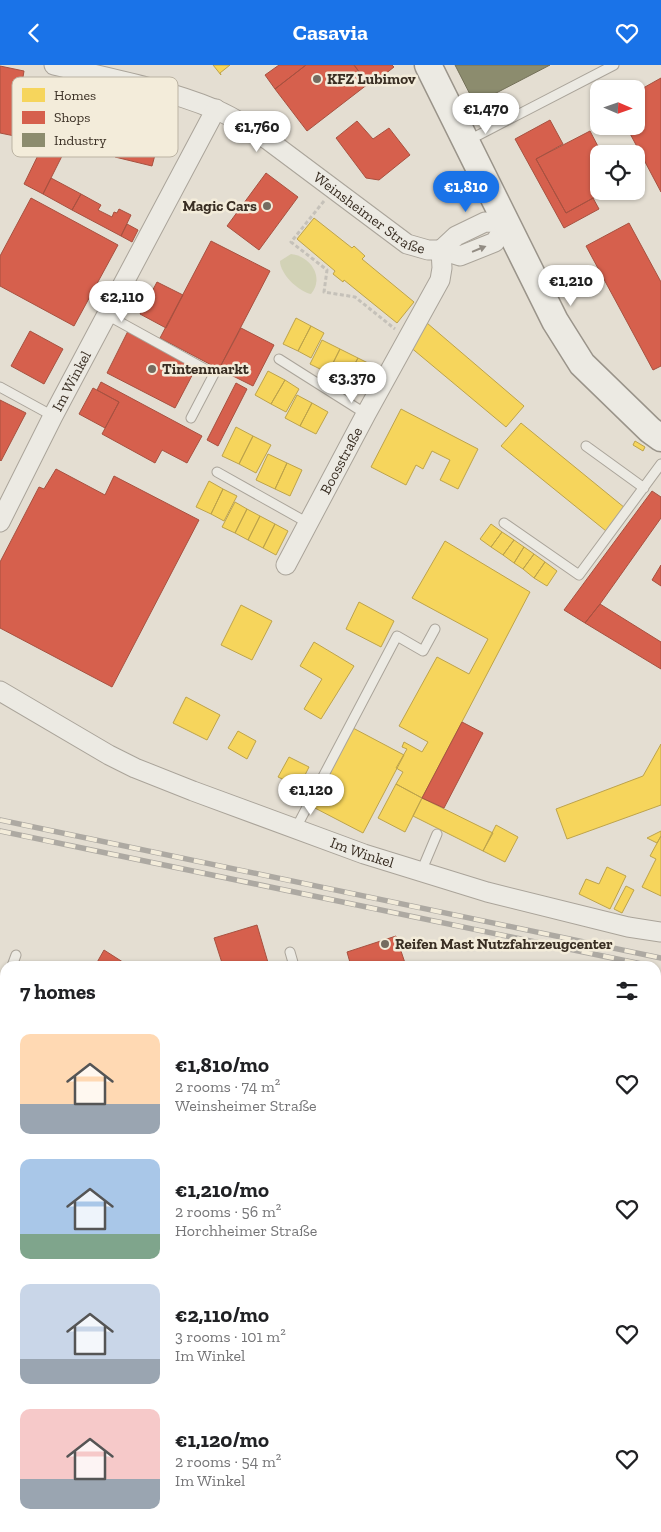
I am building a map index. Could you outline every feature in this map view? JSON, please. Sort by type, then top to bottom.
[{"type":"main road","points":[[428,65],[555,321],[582,364],[650,431],[661,438]]},
{"type":"street","name":"Weinsheimer Straße","points":[[54,65],[104,77]]},
{"type":"street","name":"Weinsheimer Straße","points":[[178,96],[216,109],[260,135],[407,244],[428,250],[441,250],[456,236],[485,222],[507,223]]},
{"type":"street","name":"Im Winkel","points":[[0,522],[53,416],[216,109]]},
{"type":"street","name":"Boosstraße","points":[[286,565],[440,280],[442,268],[441,250]]},
{"type":"street","name":"Im Winkel","points":[[0,691],[109,755],[135,768],[364,853],[534,905],[628,927],[661,932]]},
{"type":"lane","points":[[466,142],[614,65]]},
{"type":"lane","points":[[107,315],[214,374],[191,419]]},
{"type":"lane","points":[[279,359],[366,414]]},
{"type":"lane","points":[[0,387],[53,416]]},
{"type":"lane","points":[[586,446],[644,488]]},
{"type":"lane","points":[[504,523],[579,575],[661,464]]},
{"type":"lane","points":[[217,472],[308,523]]},
{"type":"lane","points":[[296,828],[397,636],[423,651],[435,629]]},
{"type":"lane","points":[[421,872],[437,834]]},
{"type":"lane","points":[[290,952],[293,961]]},
{"type":"lane","points":[[14,961],[16,955]]},
{"type":"path","points":[[334,189],[291,241],[327,270],[324,292],[354,297],[408,338]]},
{"type":"green space","points":[[291,254],[309,263],[316,274],[315,287],[311,294],[301,290],[291,282],[283,271],[280,261]]},
{"type":"building: Homes","points":[[213,65],[230,65],[220,73],[221,75]]},
{"type":"building: Homes","points":[[314,218],[352,248],[354,246],[365,256],[362,259],[414,302],[397,323],[344,280],[343,282],[333,274],[335,271],[297,239]]},
{"type":"building: Homes","points":[[296,318],[311,326],[298,351],[283,344]]},
{"type":"building: Homes","points":[[427,323],[524,406],[506,427],[409,346]]},
{"type":"building: Homes","points":[[311,326],[324,333],[311,358],[298,351]]},
{"type":"building: Homes","points":[[322,340],[340,349],[328,373],[310,364]]},
{"type":"building: Homes","points":[[340,349],[358,358],[345,382],[328,373]]},
{"type":"building: Homes","points":[[358,358],[374,366],[362,390],[345,382]]},
{"type":"building: Homes","points":[[268,371],[285,380],[271,404],[255,395]]},
{"type":"building: Homes","points":[[285,380],[299,389],[286,412],[271,404]]},
{"type":"building: Homes","points":[[297,395],[312,403],[300,426],[285,418]]},
{"type":"building: Homes","points":[[312,403],[328,412],[316,434],[300,426]]},
{"type":"building: Homes","points":[[401,409],[478,449],[458,489],[440,480],[450,460],[432,451],[423,469],[416,465],[406,485],[371,467]]},
{"type":"building: Homes","points":[[521,423],[625,508],[606,531],[501,446]]},
{"type":"building: Homes","points":[[236,427],[253,436],[239,464],[222,456]]},
{"type":"building: Homes","points":[[253,436],[271,445],[256,473],[239,464]]},
{"type":"building: Homes","points":[[635,441],[645,447],[643,451],[633,445]]},
{"type":"building: Homes","points":[[268,454],[287,463],[275,489],[256,480]]},
{"type":"building: Homes","points":[[287,463],[302,470],[290,496],[275,489]]},
{"type":"building: Homes","points":[[209,481],[223,489],[211,514],[196,507]]},
{"type":"building: Homes","points":[[223,489],[237,496],[224,521],[211,514]]},
{"type":"building: Homes","points":[[235,502],[247,509],[235,533],[222,527]]},
{"type":"building: Homes","points":[[247,509],[260,516],[248,540],[235,533]]},
{"type":"building: Homes","points":[[260,516],[275,524],[263,548],[248,540]]},
{"type":"building: Homes","points":[[275,524],[288,531],[276,555],[263,548]]},
{"type":"building: Homes","points":[[491,524],[502,532],[491,547],[480,539]]},
{"type":"building: Homes","points":[[502,532],[514,540],[503,555],[491,547]]},
{"type":"building: Homes","points":[[514,540],[524,547],[514,563],[503,555]]},
{"type":"building: Homes","points":[[445,541],[530,592],[422,798],[396,784],[403,772],[396,768],[407,749],[402,747],[404,742],[422,752],[428,742],[399,726],[437,657],[469,674],[488,639],[412,598]]},
{"type":"building: Homes","points":[[524,547],[534,554],[523,569],[514,563]]},
{"type":"building: Homes","points":[[534,554],[545,562],[534,578],[523,569]]},
{"type":"building: Homes","points":[[545,562],[557,571],[547,586],[534,578]]},
{"type":"building: Homes","points":[[359,602],[394,621],[381,647],[346,629]]},
{"type":"building: Homes","points":[[241,605],[272,621],[252,660],[221,645]]},
{"type":"building: Homes","points":[[314,642],[354,666],[321,719],[304,709],[322,679],[300,666]]},
{"type":"building: Homes","points":[[186,697],[220,715],[207,740],[173,723]]},
{"type":"building: Homes","points":[[353,728],[404,755],[363,833],[313,807]]},
{"type":"building: Homes","points":[[238,731],[256,741],[247,759],[228,748]]},
{"type":"building: Homes","points":[[661,744],[661,805],[567,839],[556,809],[643,776]]},
{"type":"building: Homes","points":[[289,757],[309,767],[299,787],[278,777]]},
{"type":"building: Homes","points":[[396,784],[422,798],[405,832],[378,818]]},
{"type":"building: Homes","points":[[422,798],[493,833],[483,851],[413,816]]},
{"type":"building: Homes","points":[[496,825],[518,837],[505,862],[483,851]]},
{"type":"building: Homes","points":[[661,831],[661,836],[657,843],[647,838]]},
{"type":"building: Homes","points":[[661,836],[661,896],[642,887],[656,859],[650,856]]},
{"type":"building: Homes","points":[[607,867],[626,876],[610,909],[579,894],[586,879],[599,884]]},
{"type":"building: Homes","points":[[626,886],[634,890],[622,913],[614,909]]},
{"type":"building: Shops","points":[[279,65],[306,65],[275,89],[265,75]]},
{"type":"building: Shops","points":[[306,65],[354,65],[368,84],[307,131],[275,89]]},
{"type":"building: Shops","points":[[354,65],[392,65],[394,67],[370,86]]},
{"type":"building: Shops","points":[[0,66],[24,71],[23,77],[12,77],[12,135],[0,133]]},
{"type":"building: Shops","points":[[661,78],[661,192],[645,162],[645,145],[636,145],[631,135],[645,135],[645,87]]},
{"type":"building: Shops","points":[[550,120],[563,144],[536,159],[566,213],[590,200],[594,200],[599,209],[564,228],[515,139]]},
{"type":"building: Shops","points":[[357,121],[373,139],[389,128],[410,155],[379,180],[366,178],[336,138]]},
{"type":"building: Shops","points":[[590,131],[590,135],[592,135],[597,145],[590,145],[590,200],[566,213],[536,159]]},
{"type":"building: Shops","points":[[37,157],[62,157],[43,194],[24,184]]},
{"type":"building: Shops","points":[[115,157],[154,157],[152,166]]},
{"type":"building: Shops","points":[[266,173],[298,197],[259,250],[227,226]]},
{"type":"building: Shops","points":[[51,178],[81,194],[72,210],[43,194]]},
{"type":"building: Shops","points":[[81,194],[101,205],[98,210],[112,217],[114,212],[117,213],[119,209],[131,215],[121,236],[72,210]]},
{"type":"building: Shops","points":[[31,198],[118,245],[74,326],[0,286],[0,256]]},
{"type":"building: Shops","points":[[629,223],[661,282],[661,366],[653,370],[586,246]]},
{"type":"building: Shops","points":[[127,224],[138,230],[132,242],[121,236]]},
{"type":"building: Shops","points":[[211,241],[270,271],[219,369],[160,338]]},
{"type":"building: Shops","points":[[157,282],[183,295],[166,328],[140,314]]},
{"type":"building: Shops","points":[[241,328],[274,345],[253,386],[219,369]]},
{"type":"building: Shops","points":[[30,331],[63,349],[44,384],[11,366]]},
{"type":"building: Shops","name":"Tintenmarkt","points":[[128,331],[197,366],[175,408],[107,373]]},
{"type":"building: Shops","points":[[101,382],[202,436],[187,463],[162,450],[155,463],[102,434],[119,402],[97,390]]},
{"type":"building: Shops","points":[[236,383],[247,389],[218,446],[207,440]]},
{"type":"building: Shops","points":[[93,388],[119,402],[105,428],[79,414]]},
{"type":"building: Shops","points":[[0,400],[26,413],[1,461],[0,460]]},
{"type":"building: Shops","points":[[56,469],[105,495],[114,476],[199,520],[112,687],[0,628],[0,562],[39,487],[44,489]]},
{"type":"building: Shops","points":[[652,491],[661,497],[661,518],[585,623],[564,610]]},
{"type":"building: Shops","points":[[661,565],[661,586],[652,580]]},
{"type":"building: Shops","points":[[600,604],[661,642],[661,669],[585,623]]},
{"type":"building: Shops","points":[[462,722],[483,733],[444,808],[422,798]]},
{"type":"building: Shops","points":[[257,925],[268,961],[221,961],[214,938]]},
{"type":"building: Shops","name":"Reifen Mast Nutzfahrzeugcenter","points":[[396,936],[404,961],[350,961],[347,952]]},
{"type":"building: Shops","points":[[104,950],[121,961],[98,961]]},
{"type":"building: Industry","points":[[455,65],[550,65],[475,104]]},
{"type":"railway","points":[[0,820],[661,958]]},
{"type":"railway","points":[[0,831],[627,961]]},
{"type":"place","name":"KFZ Lubimov","points":[[317,79]]},
{"type":"place","name":"Magic Cars","points":[[267,206]]},
{"type":"place","name":"Tintenmarkt","points":[[152,369]]},
{"type":"place","name":"Reifen Mast Nutzfahrzeugcenter","points":[[385,944]]}]
